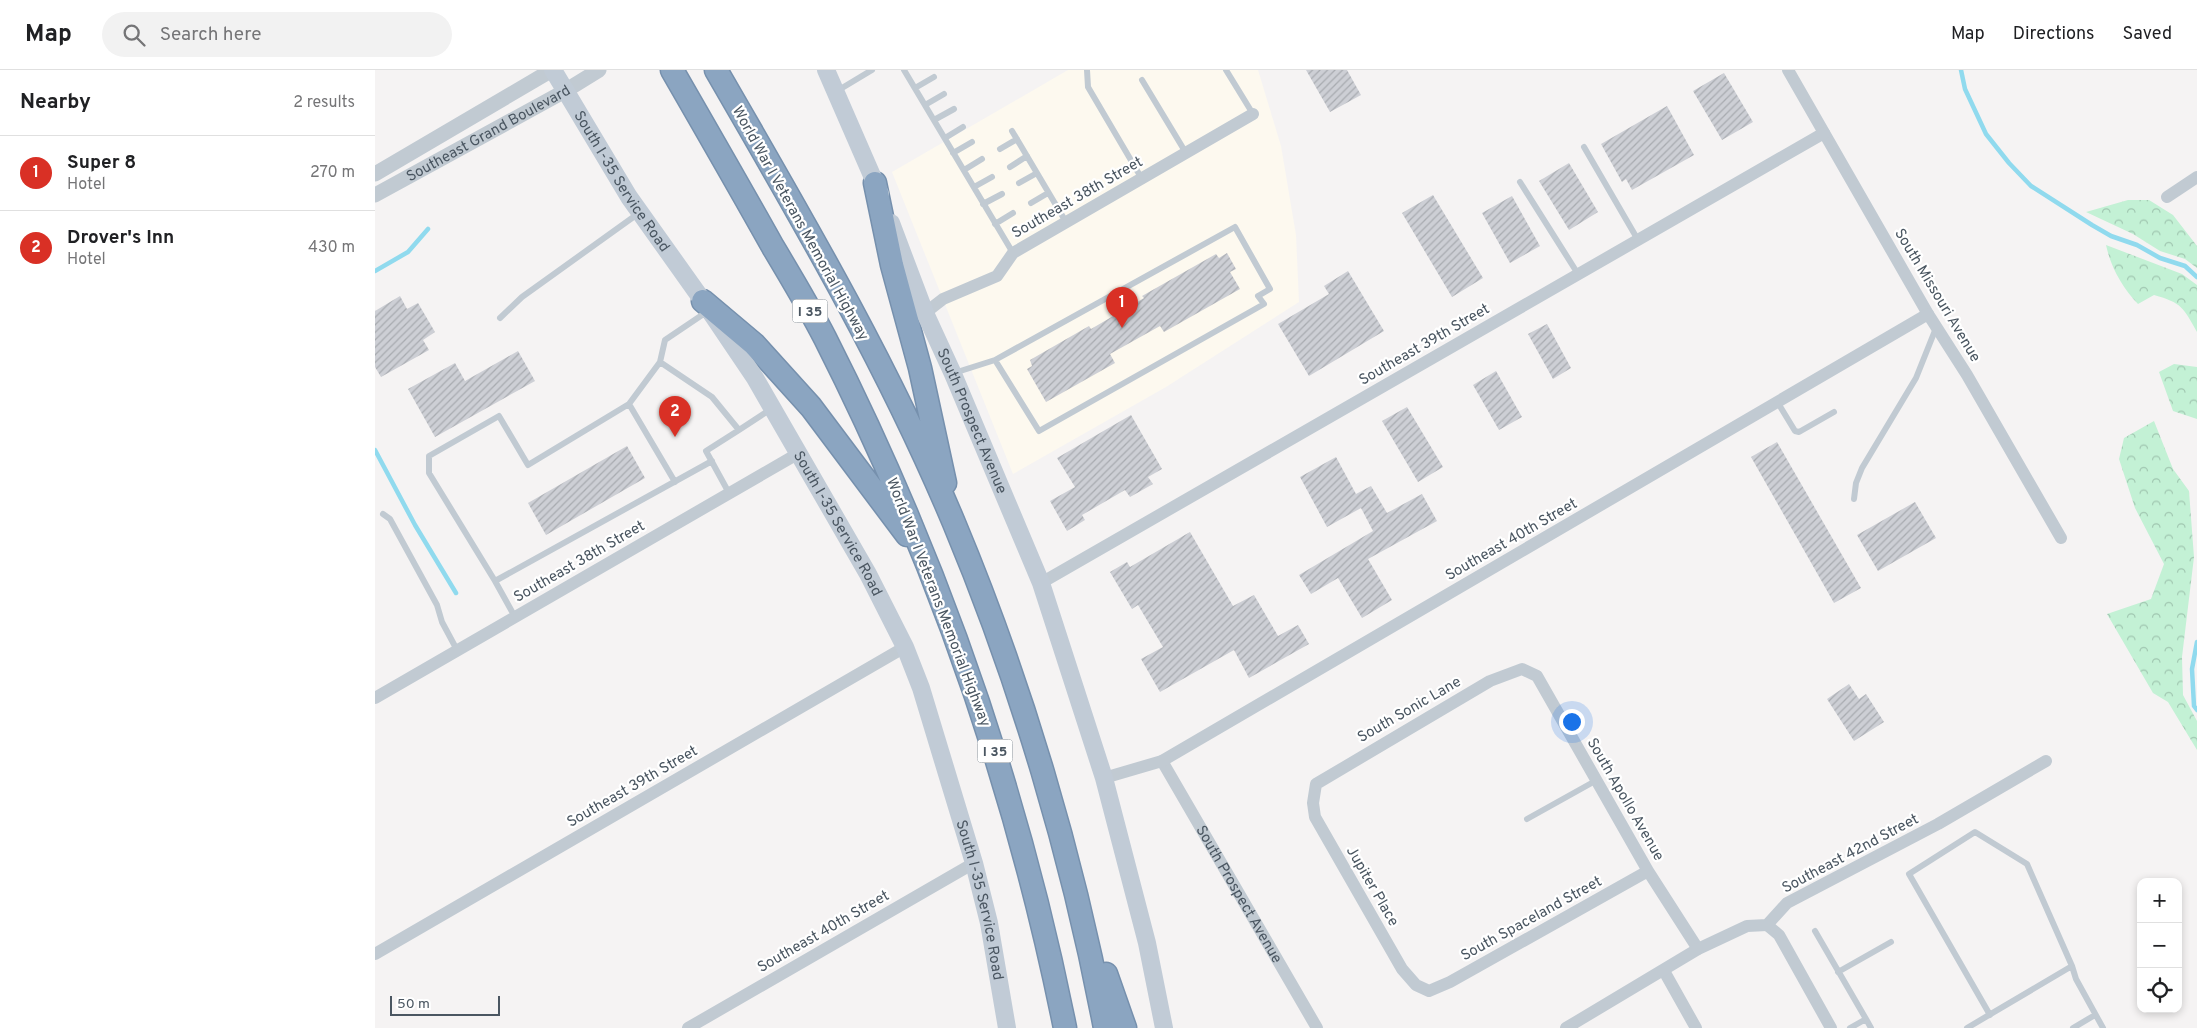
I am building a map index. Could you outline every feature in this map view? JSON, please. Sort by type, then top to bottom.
[{"type":"highway","name":"World War I Veterans Memorial Highway","points":[[672,70],[824,336],[909,515],[990,736],[1021,839],[1048,945],[1065,1028]]},
{"type":"highway","name":"World War I Veterans Memorial Highway","points":[[715,70],[838,284],[892,390],[953,523],[1009,670],[1033,747],[1075,889],[1105,1028]]},
{"type":"highway","points":[[875,183],[892,265],[920,368],[953,523]]},
{"type":"highway","points":[[706,305],[754,344],[811,407],[927,562]]},
{"type":"highway","points":[[1075,889],[1125,1028]]},
{"type":"highway","points":[[1048,945],[1051,1028]]},
{"type":"main road","name":"South I-35 Service Road","points":[[553,70],[640,213],[706,305],[755,378],[868,574],[905,647],[921,688],[974,863],[989,923],[1007,1028]]},
{"type":"main road","name":"South Prospect Avenue","points":[[826,70],[875,183],[925,313],[953,374],[1041,584],[1104,778]]},
{"type":"main road","points":[[1104,778],[1145,934],[1164,1028]]},
{"type":"street","name":"Southeast Grand Boulevard","points":[[375,174],[553,70]]},
{"type":"street","name":"South Missouri Avenue","points":[[1788,70],[1928,314],[1967,375],[2061,538]]},
{"type":"street","name":"Southeast Grand Boulevard","points":[[375,195],[565,91],[597,71]]},
{"type":"street","name":"Southeast 38th Street","points":[[925,313],[943,300],[997,276],[1013,254],[1253,114]]},
{"type":"street","name":"Southeast 39th Street","points":[[1041,584],[1824,133]]},
{"type":"street","points":[[2167,197],[2197,177]]},
{"type":"street","name":"Southeast 40th Street","points":[[1104,778],[1162,761],[1928,314]]},
{"type":"street","name":"Southeast 38th Street","points":[[375,698],[799,453]]},
{"type":"street","name":"Southeast 39th Street","points":[[375,954],[905,647]]},
{"type":"street","name":"South Apollo Avenue","points":[[1522,669],[1537,676],[1648,871],[1698,949]]},
{"type":"street","name":"South Sonic Lane","points":[[1316,784],[1490,682],[1522,669]]},
{"type":"street","name":"South Prospect Avenue","points":[[1162,761],[1317,1028]]},
{"type":"street","name":"Southeast 42nd Street","points":[[1767,926],[1787,903],[1938,824],[2045,762]]},
{"type":"street","name":"Jupiter Place","points":[[1316,784],[1313,803],[1315,817],[1402,968],[1416,985],[1429,991]]},
{"type":"street","name":"Southeast 40th Street","points":[[688,1028],[974,863]]},
{"type":"street","name":"South Spaceland Street","points":[[1429,991],[1450,982],[1648,871]]},
{"type":"street","points":[[1566,1028],[1698,949],[1747,926],[1767,926],[1779,935],[1831,1028]]},
{"type":"street","points":[[1664,971],[1697,1028]]},
{"type":"lane","points":[[836,92],[872,70]]},
{"type":"lane","points":[[1087,70],[1088,88],[1142,179]]},
{"type":"lane","points":[[1226,70],[1253,114]]},
{"type":"lane","points":[[906,71],[1013,254]]},
{"type":"lane","points":[[915,88],[934,77]]},
{"type":"lane","points":[[1142,80],[1186,153]]},
{"type":"lane","points":[[925,105],[944,94]]},
{"type":"lane","points":[[934,120],[954,109]]},
{"type":"lane","points":[[945,138],[963,127]]},
{"type":"lane","points":[[1012,131],[1066,222]]},
{"type":"lane","points":[[999,149],[1017,139]]},
{"type":"lane","points":[[953,153],[973,142]]},
{"type":"lane","points":[[1584,147],[1638,240]]},
{"type":"lane","points":[[1010,166],[1027,156]]},
{"type":"lane","points":[[963,170],[982,159]]},
{"type":"lane","points":[[1019,183],[1037,173]]},
{"type":"lane","points":[[974,187],[992,177]]},
{"type":"lane","points":[[1520,182],[1578,274]]},
{"type":"lane","points":[[1031,203],[1048,193]]},
{"type":"lane","points":[[983,204],[1001,194]]},
{"type":"lane","points":[[500,318],[522,297],[640,213]]},
{"type":"lane","points":[[995,224],[1013,213]]},
{"type":"lane","points":[[953,374],[995,360],[1235,227],[1269,289],[1258,296],[1264,304],[1039,431],[995,360]]},
{"type":"lane","points":[[515,617],[429,473],[429,456],[499,416],[528,465],[629,404],[660,362],[665,340],[706,305]]},
{"type":"lane","points":[[1854,499],[1856,483],[1861,468],[1916,378],[1937,328]]},
{"type":"lane","points":[[660,362],[712,398],[739,430]]},
{"type":"lane","points":[[1778,403],[1795,431],[1799,432],[1834,412]]},
{"type":"lane","points":[[629,404],[675,482]]},
{"type":"lane","points":[[729,493],[706,451],[772,408]]},
{"type":"lane","points":[[495,581],[712,461]]},
{"type":"lane","points":[[383,514],[390,519],[437,605],[442,622],[457,650]]},
{"type":"lane","points":[[1527,819],[1597,780]]},
{"type":"lane","points":[[1990,1015],[1909,874],[1975,832],[2027,864],[2076,979],[2103,1028]]},
{"type":"lane","points":[[1815,931],[1871,1028]]},
{"type":"lane","points":[[1838,972],[1891,942]]},
{"type":"lane","points":[[1967,1028],[2072,966]]},
{"type":"lane","points":[[2073,1028],[2095,1015]]},
{"type":"lane","points":[[1850,1028],[1866,1019]]},
{"type":"shaded area","points":[[1068,70],[1258,70],[1281,146],[1296,235],[1299,302],[1166,387],[1013,474],[892,172]]},
{"type":"green space","points":[[2128,200],[2149,200],[2173,215],[2197,246],[2197,268],[2185,259],[2160,251],[2133,234],[2086,212]]},
{"type":"green space","points":[[2106,245],[2182,274],[2197,285],[2197,332],[2185,311],[2171,301],[2154,295],[2138,304],[2118,277]]},
{"type":"green space","points":[[2174,364],[2197,367],[2197,419],[2173,411],[2159,372]]},
{"type":"green space","points":[[2154,421],[2173,469],[2189,491],[2194,557],[2182,657],[2183,695],[2197,721],[2197,750],[2168,702],[2153,693],[2107,614],[2151,599],[2164,564],[2135,508],[2119,459],[2124,438]]},
{"type":"building","points":[[1306,70],[1347,70],[1361,95],[1330,112]]},
{"type":"building","points":[[1724,73],[1753,122],[1722,140],[1693,91]]},
{"type":"building","points":[[1667,106],[1694,155],[1632,190],[1626,179],[1622,182],[1601,144]]},
{"type":"building","points":[[1569,163],[1598,212],[1569,230],[1539,181]]},
{"type":"building","points":[[1433,195],[1483,278],[1452,297],[1402,213]]},
{"type":"building","points":[[1512,196],[1540,246],[1510,263],[1482,213]]},
{"type":"building","points":[[1227,253],[1236,269],[1230,272],[1240,289],[1164,332],[1160,326],[1110,354],[1115,363],[1046,402],[1027,369],[1032,366],[1030,360],[1089,326],[1091,329],[1144,298],[1142,296],[1216,254],[1219,258]]},
{"type":"building","points":[[1348,271],[1384,331],[1309,376],[1278,324],[1329,294],[1324,286]]},
{"type":"building","points":[[400,296],[407,309],[418,303],[435,332],[423,340],[429,350],[381,377],[375,367],[375,311]]},
{"type":"building","points":[[1547,324],[1571,368],[1553,379],[1528,334]]},
{"type":"building","points":[[518,351],[535,381],[435,437],[408,389],[455,363],[465,381]]},
{"type":"building","points":[[1496,371],[1522,417],[1499,430],[1473,385]]},
{"type":"building","points":[[1407,407],[1443,467],[1418,482],[1382,421]]},
{"type":"building","points":[[1131,415],[1162,469],[1148,477],[1153,484],[1130,497],[1125,490],[1082,515],[1085,520],[1067,531],[1050,501],[1075,487],[1057,458]]},
{"type":"building","points":[[1777,442],[1861,588],[1834,603],[1751,457]]},
{"type":"building","points":[[627,446],[645,478],[546,535],[528,503]]},
{"type":"building","points":[[1336,457],[1356,494],[1371,486],[1387,513],[1422,494],[1437,521],[1368,559],[1392,600],[1362,618],[1338,578],[1311,594],[1299,575],[1373,531],[1361,508],[1327,527],[1300,477]]},
{"type":"building","points":[[1915,502],[1936,538],[1878,571],[1857,535]]},
{"type":"building","points":[[1190,532],[1233,606],[1254,595],[1278,636],[1298,625],[1309,644],[1249,678],[1234,650],[1160,692],[1141,659],[1163,647],[1138,605],[1132,609],[1110,572],[1127,562],[1130,567]]},
{"type":"building","points":[[1849,684],[1859,699],[1866,694],[1884,722],[1854,741],[1827,699]]},
{"type":"waterway","points":[[1961,70],[1965,89],[1986,134],[2009,163],[2031,186],[2111,236],[2137,245],[2160,258],[2185,266],[2197,277]]},
{"type":"waterway","points":[[375,271],[408,252],[428,229]]},
{"type":"waterway","points":[[375,450],[415,525],[456,593]]},
{"type":"waterway","points":[[2197,642],[2192,669],[2194,706],[2197,710]]},
{"type":"place","name":"Super 8","points":[[1122,328]]},
{"type":"place","name":"Drover's Inn","points":[[675,437]]}]
